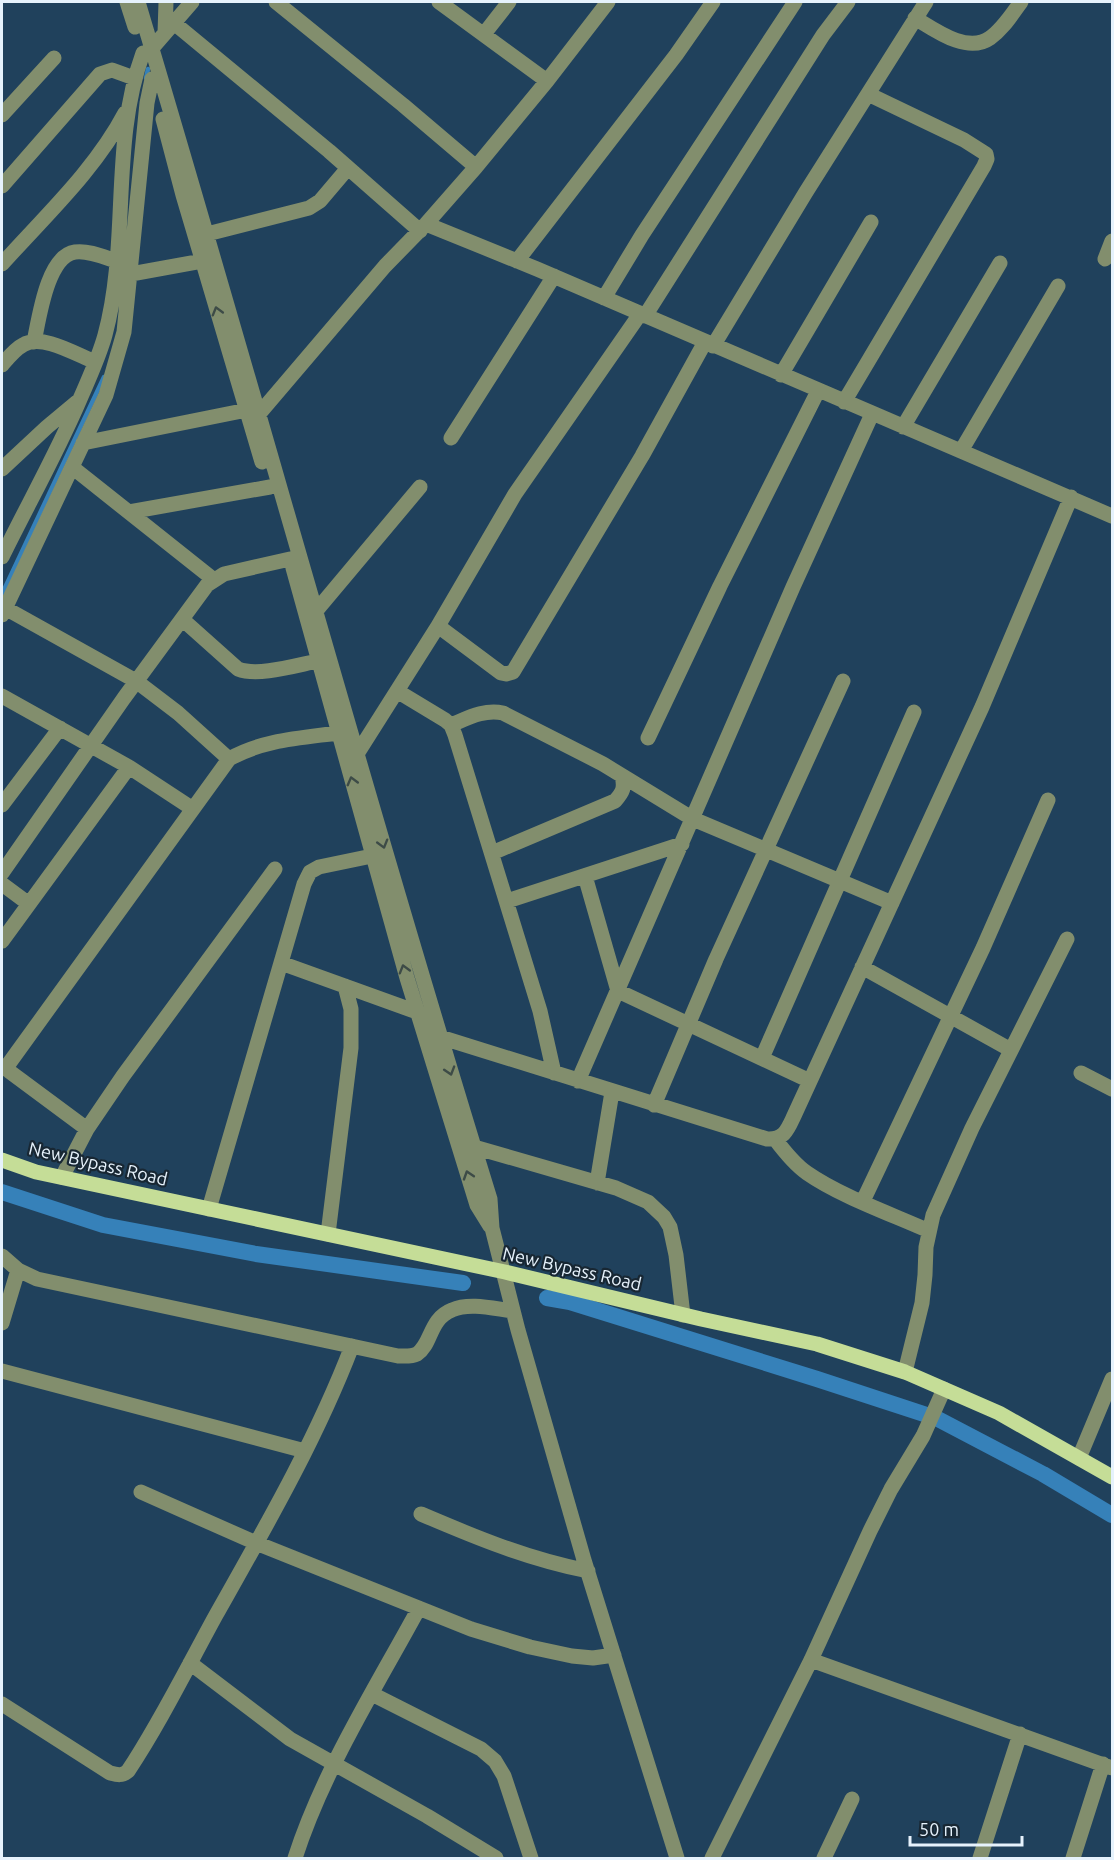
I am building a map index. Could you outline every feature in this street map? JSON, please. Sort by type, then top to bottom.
[{"type":"main road","name":"New Bypass Road","points":[[2,1160],[36,1172],[504,1272],[817,1344],[905,1372],[999,1413],[1113,1476]]},
{"type":"street","points":[[127,2],[148,50],[207,234],[270,488],[372,856],[417,1012],[477,1205],[492,1228]]},
{"type":"street","points":[[138,2],[144,22],[152,79],[202,261],[316,611],[440,1037],[490,1199],[492,1228],[513,1311],[588,1570],[677,1858]]},
{"type":"street","points":[[144,22],[146,2]]},
{"type":"street","points":[[166,2],[169,28],[423,227],[554,276],[1113,516]]},
{"type":"street","points":[[2,557],[80,400],[105,336],[112,299],[128,107],[134,78],[148,50],[192,2]]},
{"type":"street","points":[[276,2],[476,167]]},
{"type":"street","points":[[439,2],[548,81]]},
{"type":"street","points":[[484,34],[509,2]]},
{"type":"street","points":[[83,444],[253,412],[476,167],[548,81],[608,2]]},
{"type":"street","points":[[517,261],[676,55],[713,2]]},
{"type":"street","points":[[604,298],[642,235],[795,2]]},
{"type":"street","points":[[357,754],[438,626],[515,494],[643,315],[817,45],[848,2]]},
{"type":"street","points":[[438,626],[501,673],[513,672],[709,344],[926,2]]},
{"type":"street","points":[[915,18],[944,36],[976,43],[988,40],[996,34],[1021,2]]},
{"type":"street","points":[[2,115],[54,58]]},
{"type":"street","points":[[2,186],[100,74],[112,70],[134,78]]},
{"type":"street","points":[[152,79],[147,104],[124,332],[116,365],[106,395],[3,611],[136,681],[178,713],[229,759]]},
{"type":"street","points":[[844,402],[987,159],[986,154],[964,140],[868,94]]},
{"type":"street","points":[[2,264],[94,161],[112,137],[128,107]]},
{"type":"street","points":[[207,234],[309,208],[320,201],[348,168]]},
{"type":"street","points":[[781,375],[871,222]]},
{"type":"street","points":[[1105,259],[1113,241]]},
{"type":"street","points":[[34,342],[51,274],[62,259],[72,252],[82,252],[116,261]]},
{"type":"street","points":[[131,274],[202,261]]},
{"type":"street","points":[[903,427],[1000,263]]},
{"type":"street","points":[[451,438],[554,276]]},
{"type":"street","points":[[961,451],[1058,286]]},
{"type":"street","points":[[2,364],[23,344],[34,342],[52,344],[95,362]]},
{"type":"street","points":[[648,738],[720,586],[818,391]]},
{"type":"street","points":[[2,469],[80,400]]},
{"type":"street","points":[[578,1081],[793,587],[872,414]]},
{"type":"street","points":[[72,467],[213,579]]},
{"type":"street","points":[[316,611],[420,487]]},
{"type":"street","points":[[129,512],[270,488]]},
{"type":"street","points":[[440,1037],[767,1139],[783,1136],[982,707],[1071,497]]},
{"type":"street","points":[[2,873],[136,681],[213,579],[224,574],[290,559]]},
{"type":"street","points":[[182,619],[244,672],[272,670],[318,661]]},
{"type":"street","points":[[654,1105],[766,849],[843,681]]},
{"type":"street","points":[[397,691],[451,725],[540,1011],[554,1073]]},
{"type":"street","points":[[2,696],[129,767],[193,809]]},
{"type":"street","points":[[451,725],[483,712],[502,713],[622,776],[693,819],[892,903]]},
{"type":"street","points":[[762,1058],[914,712]]},
{"type":"street","points":[[2,805],[60,728]]},
{"type":"street","points":[[87,1129],[3,1068],[229,759],[251,747],[338,733]]},
{"type":"street","points":[[2,941],[129,767]]},
{"type":"street","points":[[492,853],[615,801],[623,792],[622,776]]},
{"type":"street","points":[[863,1201],[951,1016],[1048,800]]},
{"type":"street","points":[[507,901],[682,844]]},
{"type":"street","points":[[209,1209],[304,884],[310,872],[319,867],[372,856]]},
{"type":"street","points":[[62,1177],[87,1129],[123,1076],[274,869]]},
{"type":"street","points":[[585,876],[618,991],[810,1081]]},
{"type":"street","points":[[2,884],[29,904]]},
{"type":"street","points":[[905,1372],[922,1302],[929,1231],[942,1193],[1067,939]]},
{"type":"street","points":[[281,963],[417,1012]]},
{"type":"street","points":[[862,967],[1011,1050]]},
{"type":"street","points":[[328,1234],[351,1048],[351,1009],[345,986]]},
{"type":"street","points":[[1081,1073],[1113,1089]]},
{"type":"street","points":[[597,1183],[612,1092]]},
{"type":"street","points":[[775,1139],[792,1161],[826,1185],[929,1231]]},
{"type":"street","points":[[474,1146],[597,1183],[648,1202],[664,1217],[670,1227],[676,1255],[683,1315]]},
{"type":"street","points":[[2,1256],[18,1270],[37,1279],[398,1356],[415,1355],[421,1350],[435,1324],[450,1311],[468,1307],[513,1311]]},
{"type":"street","points":[[2,1323],[18,1270]]},
{"type":"street","points":[[2,1704],[110,1773],[124,1774],[134,1763],[256,1543],[336,1389],[352,1346]]},
{"type":"street","points":[[2,1371],[305,1451]]},
{"type":"street","points":[[1079,1458],[1113,1379]]},
{"type":"street","points":[[712,1858],[811,1660],[870,1531],[891,1489],[916,1449],[944,1389]]},
{"type":"street","points":[[141,1492],[256,1543],[471,1629],[530,1647],[572,1656],[593,1658],[614,1654]]},
{"type":"street","points":[[421,1514],[502,1548],[550,1563],[588,1570]]},
{"type":"street","points":[[295,1858],[334,1765],[419,1608]]},
{"type":"street","points":[[811,1660],[1108,1766],[1073,1858]]},
{"type":"street","points":[[190,1663],[290,1738],[496,1858]]},
{"type":"street","points":[[372,1694],[481,1749],[495,1761],[504,1776],[531,1858]]},
{"type":"street","points":[[980,1858],[1020,1734]]},
{"type":"street","points":[[825,1858],[852,1799]]},
{"type":"waterway","points":[[146,78],[148,69]]},
{"type":"waterway","points":[[2,594],[104,377]]},
{"type":"waterway","points":[[2,1192],[103,1225],[256,1254],[463,1283]]},
{"type":"waterway","points":[[547,1298],[570,1302],[936,1418],[1043,1474],[1112,1515]]}]
